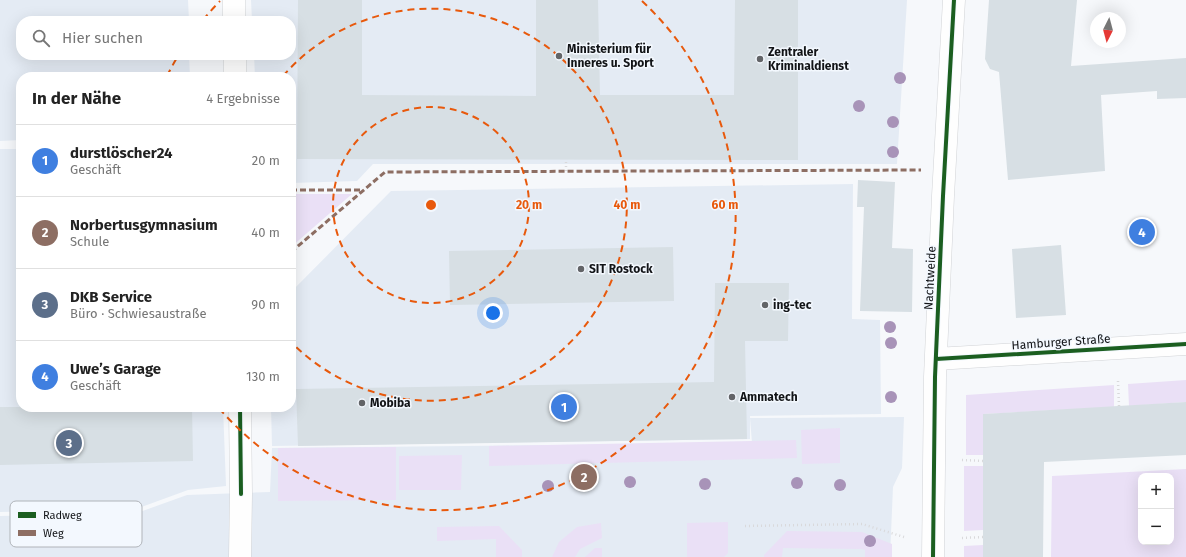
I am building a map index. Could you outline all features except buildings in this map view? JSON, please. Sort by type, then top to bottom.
[{"type":"street","points":[[234,0],[234,16]]},
{"type":"street","name":"Nachtweide","points":[[933,557],[936,359],[943,190],[954,0]]},
{"type":"street","points":[[235,60],[236,72]]},
{"type":"street","name":"Hamburger Straße","points":[[936,359],[1186,344]]},
{"type":"street","points":[[240,412],[240,557]]},
{"type":"path","points":[[566,160],[566,171]]},
{"type":"path","points":[[1118,381],[1119,406]]},
{"type":"path","points":[[958,460],[984,461]]},
{"type":"path","points":[[745,526],[862,524],[903,538],[910,538]]},
{"type":"path","points":[[958,538],[983,536]]},
{"type":"shaded area","points":[[0,0],[188,0],[189,16],[16,16],[16,60],[189,60],[190,72],[16,72],[16,140],[0,141]]},
{"type":"shaded area","points":[[251,0],[907,0],[897,164],[373,164],[357,181],[296,183],[296,72],[255,72],[254,60],[296,60],[296,16],[252,16]]},
{"type":"shaded area","points":[[0,149],[16,149],[16,412],[223,412],[226,486],[188,490],[142,507],[142,501],[10,501],[10,512],[0,512]]},
{"type":"shaded area","points":[[853,184],[852,319],[880,320],[881,414],[750,416],[750,439],[272,446],[271,412],[296,412],[296,287],[391,191]]},
{"type":"shaded area","points":[[296,194],[352,194],[296,243]]},
{"type":"shaded area","points":[[1186,380],[1186,402],[1129,406],[1128,384]]},
{"type":"shaded area","points":[[1114,385],[1114,407],[983,414],[984,455],[966,455],[966,395]]},
{"type":"shaded area","points":[[904,417],[902,468],[893,487],[890,557],[0,557],[0,516],[10,516],[10,547],[142,547],[142,511],[187,495],[270,492],[272,448],[752,443],[750,418]]},
{"type":"shaded area","points":[[840,428],[840,463],[802,464],[801,430]]},
{"type":"shaded area","points":[[796,440],[797,458],[489,466],[489,446]]},
{"type":"shaded area","points":[[396,447],[396,500],[278,501],[278,448]]},
{"type":"shaded area","points":[[462,455],[461,490],[399,490],[399,456]]},
{"type":"shaded area","points":[[964,466],[983,466],[983,530],[964,531]]},
{"type":"shaded area","points":[[1186,469],[1186,557],[1051,557],[1052,476]]},
{"type":"shaded area","points":[[728,522],[728,553],[724,557],[687,557],[687,523]]},
{"type":"shaded area","points":[[601,523],[602,538],[580,549],[575,557],[552,557],[559,542],[577,527]]},
{"type":"shaded area","points":[[499,526],[522,550],[522,557],[496,557],[496,539],[437,541],[437,527]]},
{"type":"shaded area","points":[[787,531],[862,532],[892,544],[892,557],[865,557],[865,550],[862,549],[783,548],[782,557],[764,557],[764,555]]},
{"type":"shaded area","points":[[983,545],[983,557],[964,557],[964,546]]},
{"type":"shaded area","points":[[595,548],[602,548],[602,557],[585,557]]},
{"type":"marked path","points":[[296,248],[385,172],[921,170]]},
{"type":"marked path","points":[[296,190],[363,190]]},
{"type":"cycle path","points":[[933,557],[935,377],[954,0]]},
{"type":"cycle path","points":[[936,359],[1186,344]]},
{"type":"cycle path","points":[[240,412],[241,494]]},
{"type":"place","name":"Ministerium für Inneres u. Sport","points":[[559,56]]},
{"type":"place","name":"Zentraler Kriminaldienst","points":[[760,59]]},
{"type":"place","name":"Uwe’s Garage","points":[[1142,232]]},
{"type":"place","name":"SIT Rostock","points":[[581,269]]},
{"type":"place","name":"ing-tec","points":[[765,305]]},
{"type":"place","name":"Ammatech","points":[[732,397]]},
{"type":"place","name":"Mobiba","points":[[362,403]]},
{"type":"place","name":"durstlöscher24","points":[[564,407]]},
{"type":"place","name":"DKB Service","points":[[69,443]]},
{"type":"place","name":"Norbertusgymnasium","points":[[584,477]]}]
